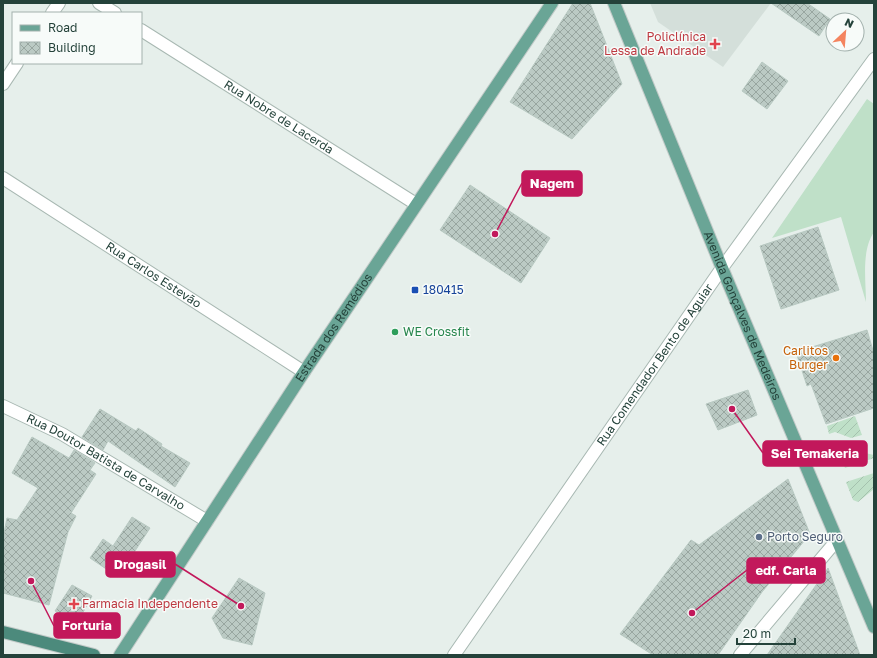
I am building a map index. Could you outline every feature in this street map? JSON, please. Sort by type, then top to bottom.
[{"type":"highway","points":[[3,632],[94,655]]},
{"type":"main road","name":"Estrada dos Remédios","points":[[120,655],[304,372],[552,3]]},
{"type":"main road","name":"Avenida Gonçalves de Medeiros","points":[[614,3],[722,268],[874,627]]},
{"type":"street","points":[[53,12],[59,3]]},
{"type":"street","points":[[99,3],[113,12]]},
{"type":"street","name":"Rua Nobre de Lacerda","points":[[142,31],[416,204]]},
{"type":"street","name":"Rua Comendador Bento de Aguiar","points":[[454,655],[722,268],[874,59]]},
{"type":"street","points":[[3,84],[16,64]]},
{"type":"street","name":"Rua Carlos Estevão","points":[[3,178],[304,372]]},
{"type":"street","name":"Rua Doutor Batista de Carvalho","points":[[3,406],[62,434],[207,521]]},
{"type":"street","points":[[740,655],[837,540]]},
{"type":"shaded area","name":"Policlínica Lessa de Andrade","points":[[650,3],[771,3],[723,67],[658,22]]},
{"type":"green space","points":[[867,99],[874,104],[874,232],[867,248],[865,266],[866,302],[841,217],[772,238]]},
{"type":"green space","points":[[855,416],[862,435],[851,438],[835,432],[829,434],[827,426]]},
{"type":"green space","points":[[843,448],[874,455],[874,458],[845,468],[838,450]]},
{"type":"green space","points":[[874,473],[874,489],[858,502],[853,500],[846,482]]},
{"type":"building","points":[[573,3],[590,3],[622,84],[572,139],[510,102]]},
{"type":"building","points":[[771,3],[807,3],[825,16],[825,27],[819,36]]},
{"type":"building","points":[[762,62],[788,81],[767,109],[742,91]]},
{"type":"building","points":[[470,185],[550,238],[521,283],[440,230]]},
{"type":"building","points":[[818,227],[839,290],[781,309],[760,246]]},
{"type":"building","points":[[867,330],[874,354],[874,408],[826,424],[811,384],[807,386],[796,352]]},
{"type":"building","points":[[748,390],[757,415],[718,430],[706,404]]},
{"type":"building","points":[[100,409],[136,431],[138,428],[162,444],[161,446],[190,463],[175,487],[108,441],[103,450],[82,437]]},
{"type":"building","points":[[32,437],[69,458],[74,450],[95,463],[90,470],[96,474],[71,513],[76,516],[68,532],[49,605],[3,593],[3,538],[7,518],[17,520],[38,488],[12,473]]},
{"type":"building","points":[[788,479],[810,534],[762,592],[718,655],[653,655],[620,634],[691,540],[699,545]]},
{"type":"building","points":[[132,517],[150,528],[118,577],[90,558],[103,539],[113,546]]},
{"type":"building","points":[[828,568],[860,655],[767,655]]},
{"type":"building","points":[[239,578],[265,593],[252,645],[223,638],[212,618]]},
{"type":"building","name":"Farmacia Independente","points":[[72,585],[92,596],[77,623],[55,611]]},
{"type":"place","name":"Policlínica Lessa de Andrade","points":[[715,44]]},
{"type":"place","name":"Nagem","points":[[495,234]]},
{"type":"place","name":"180415","points":[[415,290]]},
{"type":"place","name":"WE Crossfit","points":[[395,332]]},
{"type":"place","name":"Carlitos Burger","points":[[836,358]]},
{"type":"place","name":"Sei Temakeria","points":[[732,409]]},
{"type":"place","name":"Porto Seguro","points":[[759,537]]},
{"type":"place","name":"Forturia","points":[[31,581]]},
{"type":"place","name":"Farmacia Independente","points":[[74,604]]},
{"type":"place","name":"Drogasil","points":[[241,606]]},
{"type":"place","name":"edf. Carla","points":[[692,613]]}]
